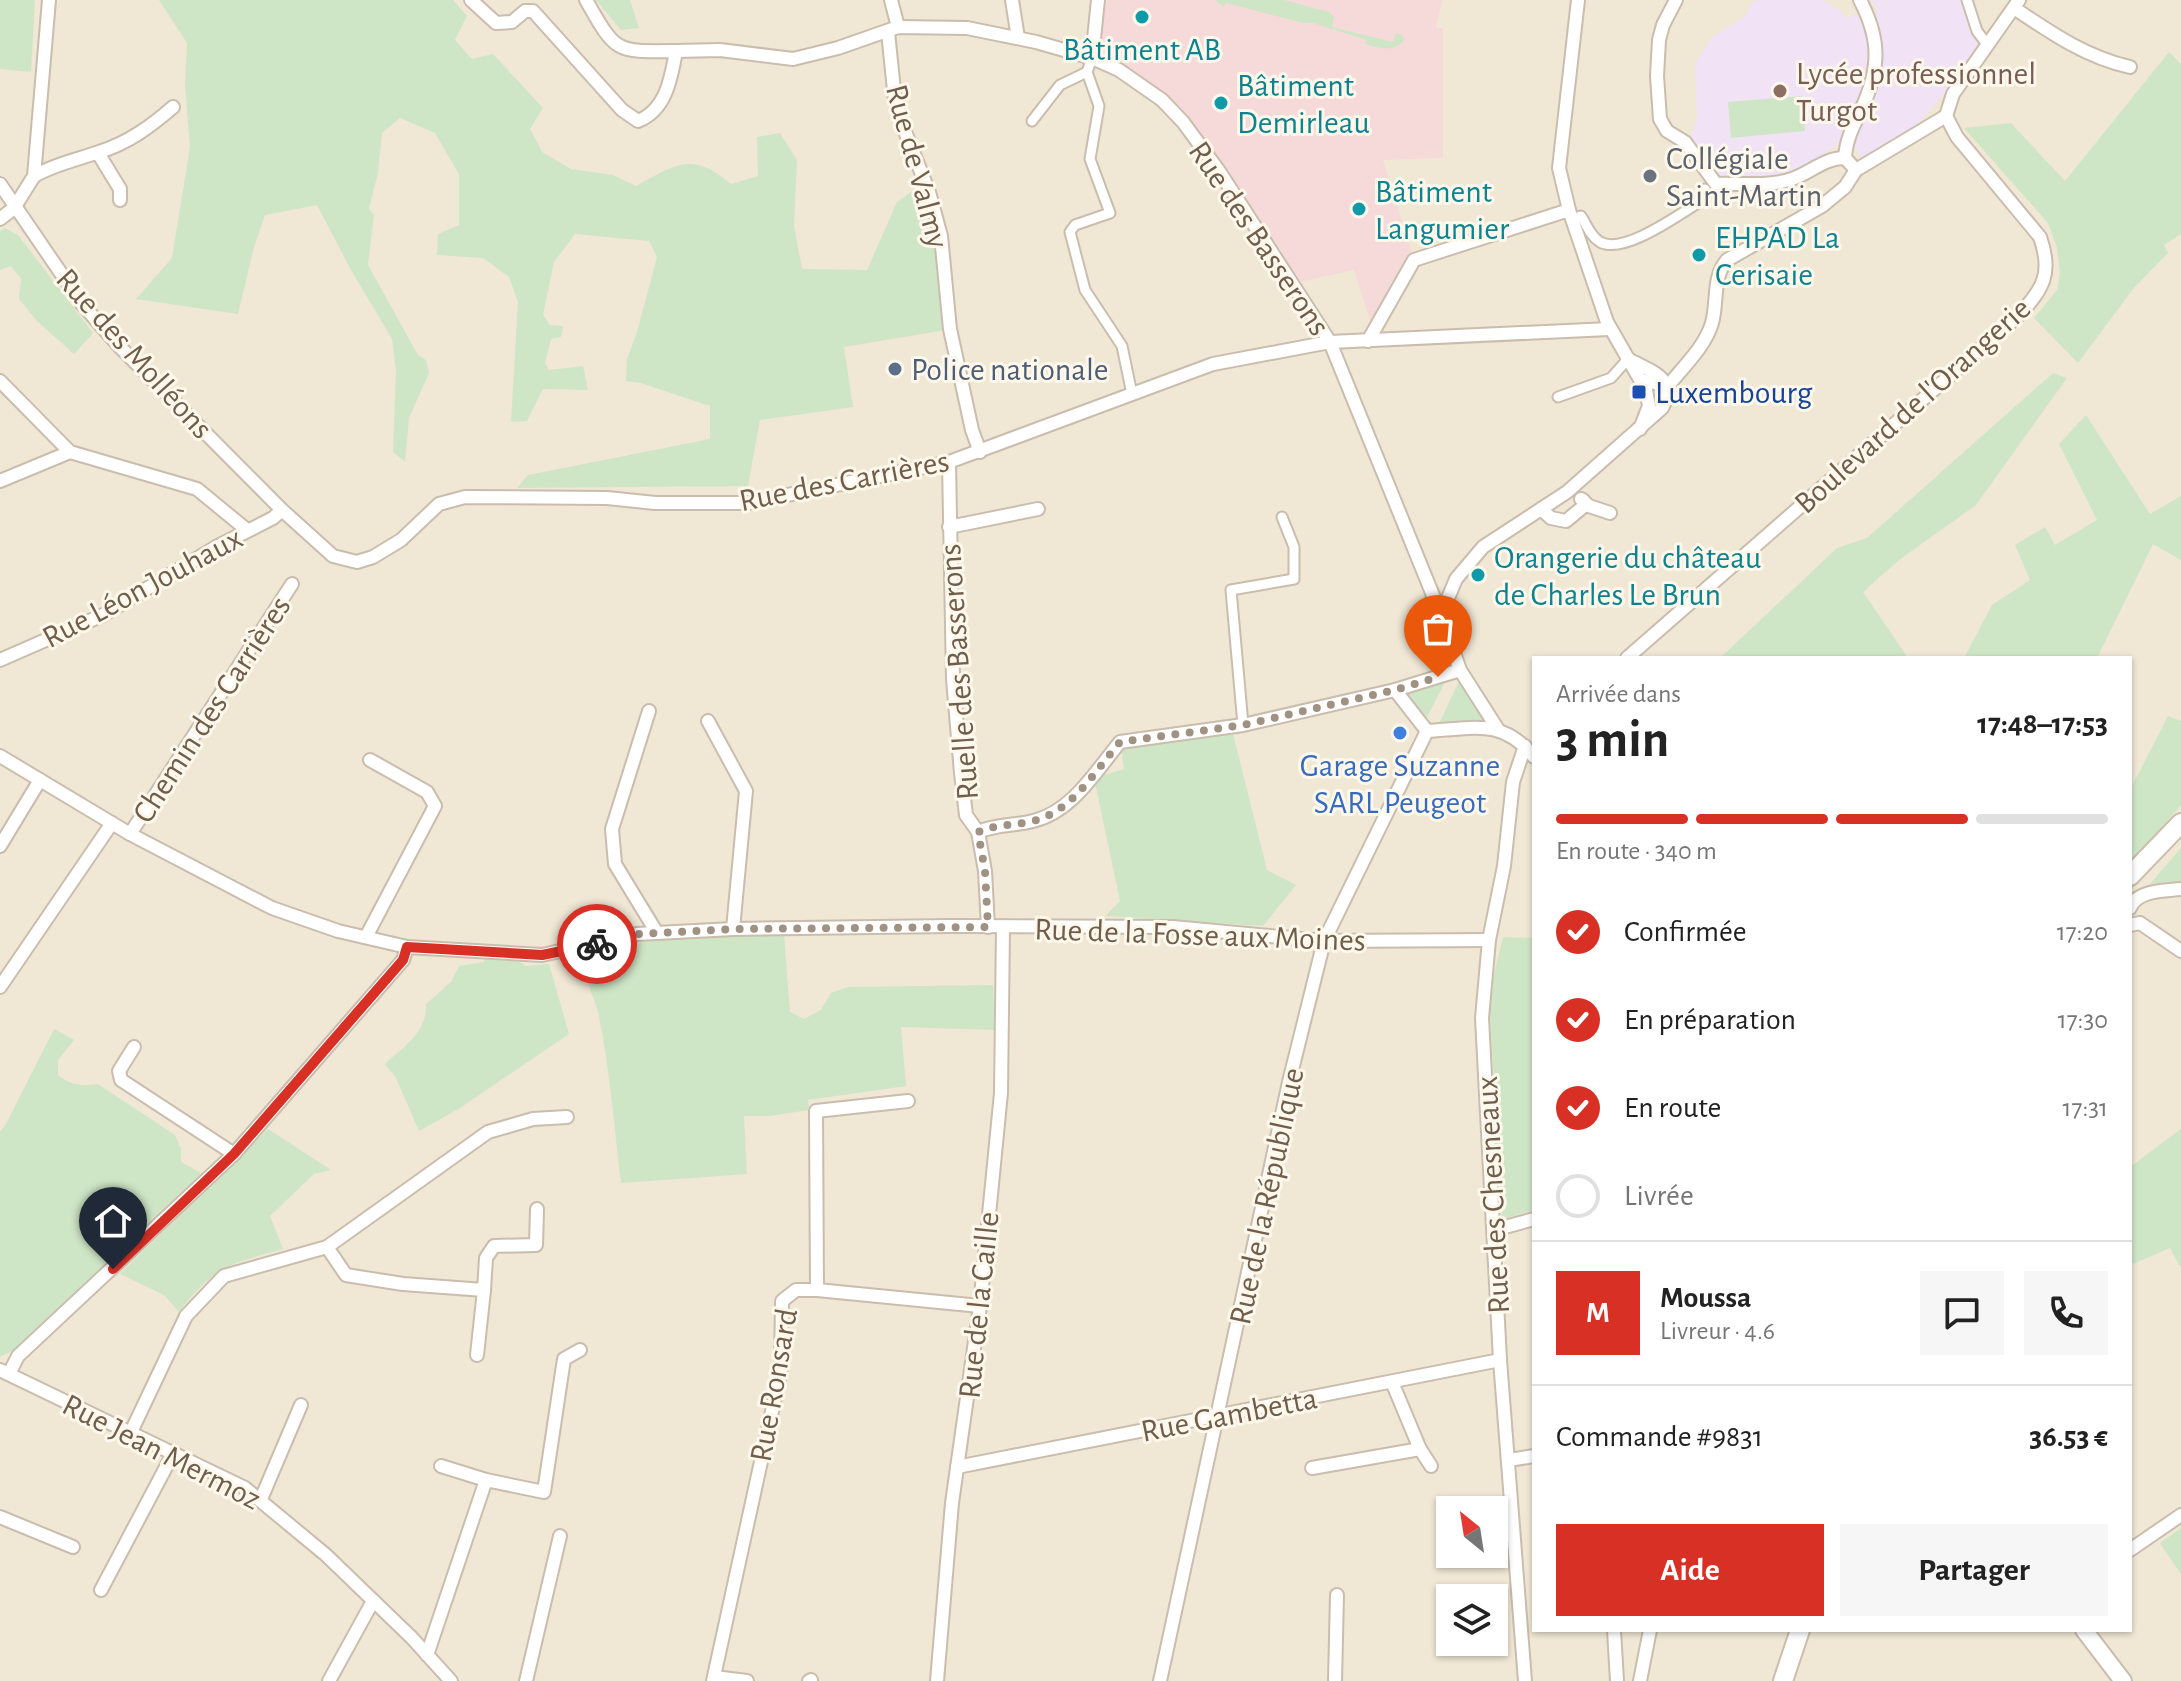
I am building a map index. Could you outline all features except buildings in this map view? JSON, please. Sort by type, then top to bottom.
[{"type":"main road","points":[[2132,874],[2181,823]]},
{"type":"main road","points":[[1783,1681],[1799,1632]]},
{"type":"street","points":[[0,219],[14,208],[34,176],[49,0]]},
{"type":"street","points":[[471,0],[496,23],[512,22],[525,11],[533,11],[622,110],[638,121],[652,115],[665,95],[676,51]]},
{"type":"street","name":"Rue des Basserons","points":[[586,0],[603,30],[617,46],[642,51],[720,50],[793,59],[893,30],[967,28],[1092,58],[1119,70],[1162,100],[1183,122],[1219,171],[1330,342],[1441,615],[1460,670],[1497,728]]},
{"type":"street","points":[[891,0],[893,30]]},
{"type":"street","points":[[1012,0],[1018,38]]},
{"type":"street","points":[[1098,0],[1092,58],[1087,72],[1099,106],[1090,159],[1110,213],[1075,225],[1070,232],[1085,290],[1122,346],[1132,394]]},
{"type":"street","points":[[1578,0],[1559,168],[1609,329],[1646,390],[1649,406],[1640,429]]},
{"type":"street","points":[[1676,0],[1659,40],[1657,76],[1660,119],[1667,131],[1685,142],[1710,186]]},
{"type":"street","points":[[1845,158],[1846,143],[1870,90],[1876,56],[1871,21],[1860,0]]},
{"type":"street","points":[[1967,0],[1977,31],[1986,43]]},
{"type":"street","points":[[1441,615],[1456,579],[1474,556],[1494,538],[1567,492],[1662,408],[1667,400],[1668,386],[1704,341],[1712,322],[1722,265],[1732,256],[1822,206],[1845,187],[1856,170],[1946,116],[1953,94],[1986,43],[2017,4],[2058,37],[2100,60],[2130,67]]},
{"type":"street","name":"Rue de Valmy","points":[[893,30],[895,100],[929,192],[941,236],[950,329],[972,430],[980,452]]},
{"type":"street","points":[[1032,121],[1060,85],[1087,72]]},
{"type":"street","points":[[34,176],[53,166],[98,153],[149,129],[173,107]]},
{"type":"street","name":"Boulevard de l'Orangerie","points":[[1629,656],[2034,299],[2045,279],[2047,257],[2040,237],[1957,137],[1946,116]]},
{"type":"street","points":[[98,153],[120,189],[120,200]]},
{"type":"street","points":[[1710,186],[1792,179],[1836,157],[1845,158],[1856,170]]},
{"type":"street","name":"Rue des Molléons","points":[[0,184],[82,304],[118,345],[282,510]]},
{"type":"street","points":[[1368,341],[1414,260],[1571,214],[1581,216],[1590,233],[1603,243],[1623,243],[1640,237],[1698,203],[1710,186]]},
{"type":"street","name":"Rue des Carrières","points":[[282,510],[333,556],[357,562],[391,547],[432,509],[448,500],[479,497],[607,498],[655,503],[748,503],[949,462],[1213,364],[1330,342],[1609,329]]},
{"type":"street","points":[[1628,359],[1661,376],[1668,386]]},
{"type":"street","points":[[1558,397],[1611,378],[1628,359]]},
{"type":"street","points":[[1641,380],[1668,386]]},
{"type":"street","points":[[0,381],[70,452],[197,489],[247,530]]},
{"type":"street","points":[[0,481],[70,452]]},
{"type":"street","name":"Ruelle des Basserons","points":[[949,462],[953,679],[966,815],[978,832],[985,871],[988,927]]},
{"type":"street","points":[[1567,492],[1589,506],[1610,513]]},
{"type":"street","points":[[1541,509],[1551,518],[1566,521],[1584,506],[1583,500]]},
{"type":"street","points":[[949,527],[1038,509]]},
{"type":"street","name":"Rue Léon Jouhaux","points":[[0,660],[103,615],[282,510]]},
{"type":"street","points":[[1243,725],[1231,590],[1294,579],[1294,547],[1282,517]]},
{"type":"street","name":"Chemin des Carrières","points":[[130,834],[292,584]]},
{"type":"street","points":[[978,832],[993,826],[1032,822],[1060,812],[1120,742],[1243,725],[1395,690],[1460,670]]},
{"type":"street","points":[[1395,690],[1427,731],[1497,728],[1530,742]]},
{"type":"street","points":[[649,711],[612,829],[615,864],[657,933]]},
{"type":"street","points":[[708,721],[746,791],[733,929]]},
{"type":"street","name":"Rue de la République","points":[[1160,1681],[1289,1082],[1324,941],[1427,731]]},
{"type":"street","name":"Rue des Chesneaux","points":[[1525,1681],[1500,1360],[1482,1018],[1489,940],[1504,866],[1515,772],[1530,742]]},
{"type":"street","name":"Rue de la Fosse aux Moines","points":[[0,756],[130,834],[272,908],[338,931],[407,947],[542,955],[637,934],[733,929],[988,927],[1160,927],[1324,941],[1489,940]]},
{"type":"street","points":[[366,937],[435,806],[427,792],[370,760]]},
{"type":"street","points":[[0,846],[40,780]]},
{"type":"street","points":[[0,987],[112,823]]},
{"type":"street","points":[[2132,904],[2141,895],[2181,889]]},
{"type":"street","points":[[2132,925],[2140,923],[2181,951]]},
{"type":"street","name":"Rue de la Caille","points":[[937,1681],[957,1467],[980,1306],[1001,1093],[1003,927]]},
{"type":"street","points":[[5,1372],[27,1347],[234,1154],[403,960],[407,947]]},
{"type":"street","points":[[134,1047],[119,1071],[121,1080],[234,1154]]},
{"type":"street","name":"Rue Ronsard","points":[[714,1679],[781,1370],[782,1301],[796,1290],[817,1290],[816,1111],[908,1101]]},
{"type":"street","points":[[131,1432],[186,1316],[213,1285],[232,1273],[327,1247],[488,1132],[533,1119],[567,1117]]},
{"type":"street","points":[[477,1355],[486,1258],[494,1246],[536,1245],[537,1209]]},
{"type":"street","points":[[1494,1230],[1532,1220]]},
{"type":"street","points":[[327,1247],[346,1275],[403,1284],[484,1290]]},
{"type":"street","points":[[817,1290],[980,1306]]},
{"type":"street","points":[[441,1466],[486,1480],[544,1492],[564,1359],[580,1350]]},
{"type":"street","name":"Rue Gambetta","points":[[957,1467],[1500,1360]]},
{"type":"street","name":"Rue Jean Mermoz","points":[[5,1372],[229,1479],[261,1499],[326,1555],[427,1655],[447,1680]]},
{"type":"street","points":[[1392,1382],[1420,1449],[1431,1466]]},
{"type":"street","points":[[261,1499],[301,1405]]},
{"type":"street","points":[[1312,1468],[1420,1449]]},
{"type":"street","points":[[101,1590],[174,1452]]},
{"type":"street","points":[[1509,1460],[1532,1456]]},
{"type":"street","points":[[427,1655],[486,1480]]},
{"type":"street","points":[[2132,1549],[2181,1515]]},
{"type":"street","points":[[0,1517],[73,1547]]},
{"type":"street","points":[[526,1681],[560,1536]]},
{"type":"street","points":[[1335,1681],[1337,1595]]},
{"type":"street","points":[[329,1681],[373,1601]]},
{"type":"street","points":[[1614,1632],[1617,1681]]},
{"type":"street","points":[[1640,1681],[1650,1632]]},
{"type":"street","points":[[2086,1632],[2123,1681]]},
{"type":"street","points":[[714,1679],[747,1681]]},
{"type":"shaded area","points":[[0,0],[2181,0],[2181,1681],[0,1681]]},
{"type":"shaded area","points":[[1107,0],[1442,0],[1436,28],[1443,28],[1443,158],[1383,160],[1412,253],[1408,255],[1371,324],[1354,270],[1291,284],[1274,258],[1281,251],[1196,127],[1170,97],[1106,54],[1099,42]]},
{"type":"shaded area","name":"Lycée professionnel Turgot","points":[[1759,0],[1822,0],[1848,19],[1853,12],[1855,16],[1864,15],[1880,42],[1875,4],[1869,0],[1963,0],[1979,45],[1944,94],[1916,126],[1862,159],[1851,140],[1875,93],[1879,73],[1865,89],[1841,141],[1812,163],[1791,172],[1751,178],[1722,177],[1701,157],[1689,139],[1697,120],[1695,64],[1712,37],[1746,16],[1751,3]]},
{"type":"green space","points":[[0,0],[35,0],[31,72],[0,69]]},
{"type":"green space","points":[[159,0],[453,0],[467,16],[455,40],[472,59],[493,54],[543,108],[530,129],[542,152],[571,169],[613,175],[636,186],[684,164],[705,167],[731,184],[758,176],[757,137],[780,133],[797,160],[794,226],[802,269],[867,270],[897,202],[921,185],[933,230],[946,330],[844,347],[853,407],[760,420],[748,486],[517,488],[528,475],[710,439],[710,406],[626,381],[627,359],[657,257],[649,241],[575,234],[554,262],[543,315],[550,325],[563,326],[561,337],[551,339],[545,363],[549,370],[583,366],[588,390],[543,389],[527,421],[511,422],[518,302],[509,277],[483,258],[437,255],[438,234],[459,225],[459,174],[435,133],[400,118],[382,133],[378,173],[369,209],[374,215],[368,265],[418,355],[426,360],[429,373],[409,418],[405,462],[393,452],[396,371],[392,339],[317,205],[265,215],[238,314],[136,299],[172,258],[190,147],[185,84],[187,43]]},
{"type":"green space","points":[[596,0],[630,0],[639,28],[621,30]]},
{"type":"green space","points":[[1214,0],[1284,0],[1329,12],[1334,17],[1332,27],[1393,42],[1396,33],[1402,35],[1404,40],[1396,47],[1376,47],[1365,44],[1366,40],[1313,23],[1226,3],[1224,7]]},
{"type":"green space","points":[[2169,52],[2181,64],[2181,234],[2164,245],[2168,253],[2133,289],[2078,363],[2034,318],[2057,290],[2060,273],[2057,248],[2048,223],[1964,128],[2011,123],[2065,181]]},
{"type":"green space","points":[[1802,96],[1805,131],[1731,138],[1728,102]]},
{"type":"green space","points":[[5,228],[18,235],[93,333],[74,354],[37,321],[19,299],[21,279],[11,266],[0,270],[0,231]]},
{"type":"green space","points":[[2053,373],[2067,378],[1976,505],[1899,560],[1863,592],[1907,656],[1722,656],[1837,548],[1867,538]]},
{"type":"green space","points":[[2086,415],[2150,514],[2181,496],[2181,560],[2153,544],[2098,656],[1965,656],[1992,605],[2030,580],[2015,545],[2045,527],[2055,545],[2097,520],[2059,444]]},
{"type":"green space","points":[[1446,680],[1426,719],[1406,694]]},
{"type":"green space","points":[[1459,681],[1485,722],[1439,724]]},
{"type":"green space","points":[[2168,716],[2181,721],[2181,805],[2132,861],[2132,786]]},
{"type":"green space","points":[[1204,734],[1233,734],[1267,870],[1296,885],[1263,926],[1105,916],[1120,901],[1094,778],[1124,769],[1121,747]]},
{"type":"green space","points":[[2181,848],[2181,881],[2150,884]]},
{"type":"green space","points":[[784,934],[790,1012],[804,1019],[821,1010],[831,993],[848,987],[993,985],[995,1030],[901,1027],[906,1086],[808,1100],[809,1110],[744,1116],[747,1174],[621,1183],[606,1054],[598,1012],[587,979],[591,960],[624,945],[651,941]]},
{"type":"green space","points":[[1503,937],[1532,938],[1532,1211],[1502,1219],[1490,1015],[1492,982]]},
{"type":"green space","points":[[485,958],[521,962],[525,966],[549,964],[569,1034],[460,1108],[419,1131],[396,1078],[385,1064],[419,1031],[426,1004],[451,982],[459,966],[484,962]]},
{"type":"green space","points":[[54,1029],[74,1040],[58,1060],[58,1075],[77,1084],[98,1084],[175,1135],[181,1149],[181,1162],[203,1174],[18,1348],[0,1357],[0,1132]]},
{"type":"green space","points":[[268,1129],[331,1170],[314,1174],[270,1216],[283,1249],[224,1269],[202,1285],[179,1312],[164,1295],[120,1274]]},
{"type":"green space","points":[[2181,1129],[2181,1268],[2170,1248],[2132,1262],[2132,1166]]},
{"type":"green space","points":[[2181,1528],[2181,1574],[2160,1543]]},
{"type":"way so far","points":[[597,944],[637,934],[733,929],[988,927],[985,871],[978,832],[993,826],[1032,822],[1060,812],[1120,742],[1243,725],[1438,677]]},
{"type":"place","name":"Bâtiment AB","points":[[1142,17]]},
{"type":"place","name":"Lycée professionnel Turgot","points":[[1780,91]]},
{"type":"place","name":"Bâtiment Demirleau","points":[[1221,103]]},
{"type":"place","name":"Collégiale Saint-Martin","points":[[1650,176]]},
{"type":"place","name":"Bâtiment Langumier","points":[[1359,209]]},
{"type":"place","name":"EHPAD La Cerisaie","points":[[1699,255]]},
{"type":"place","name":"Police nationale","points":[[895,369]]},
{"type":"place","name":"Luxembourg","points":[[1639,392]]},
{"type":"place","name":"Orangerie du château de Charles Le Brun","points":[[1478,575]]},
{"type":"place","name":"Garage Suzanne SARL Peugeot","points":[[1400,733]]},
{"type":"route","points":[[113,1269],[234,1154],[282,1102],[403,960],[407,947],[542,955],[597,944]]}]
